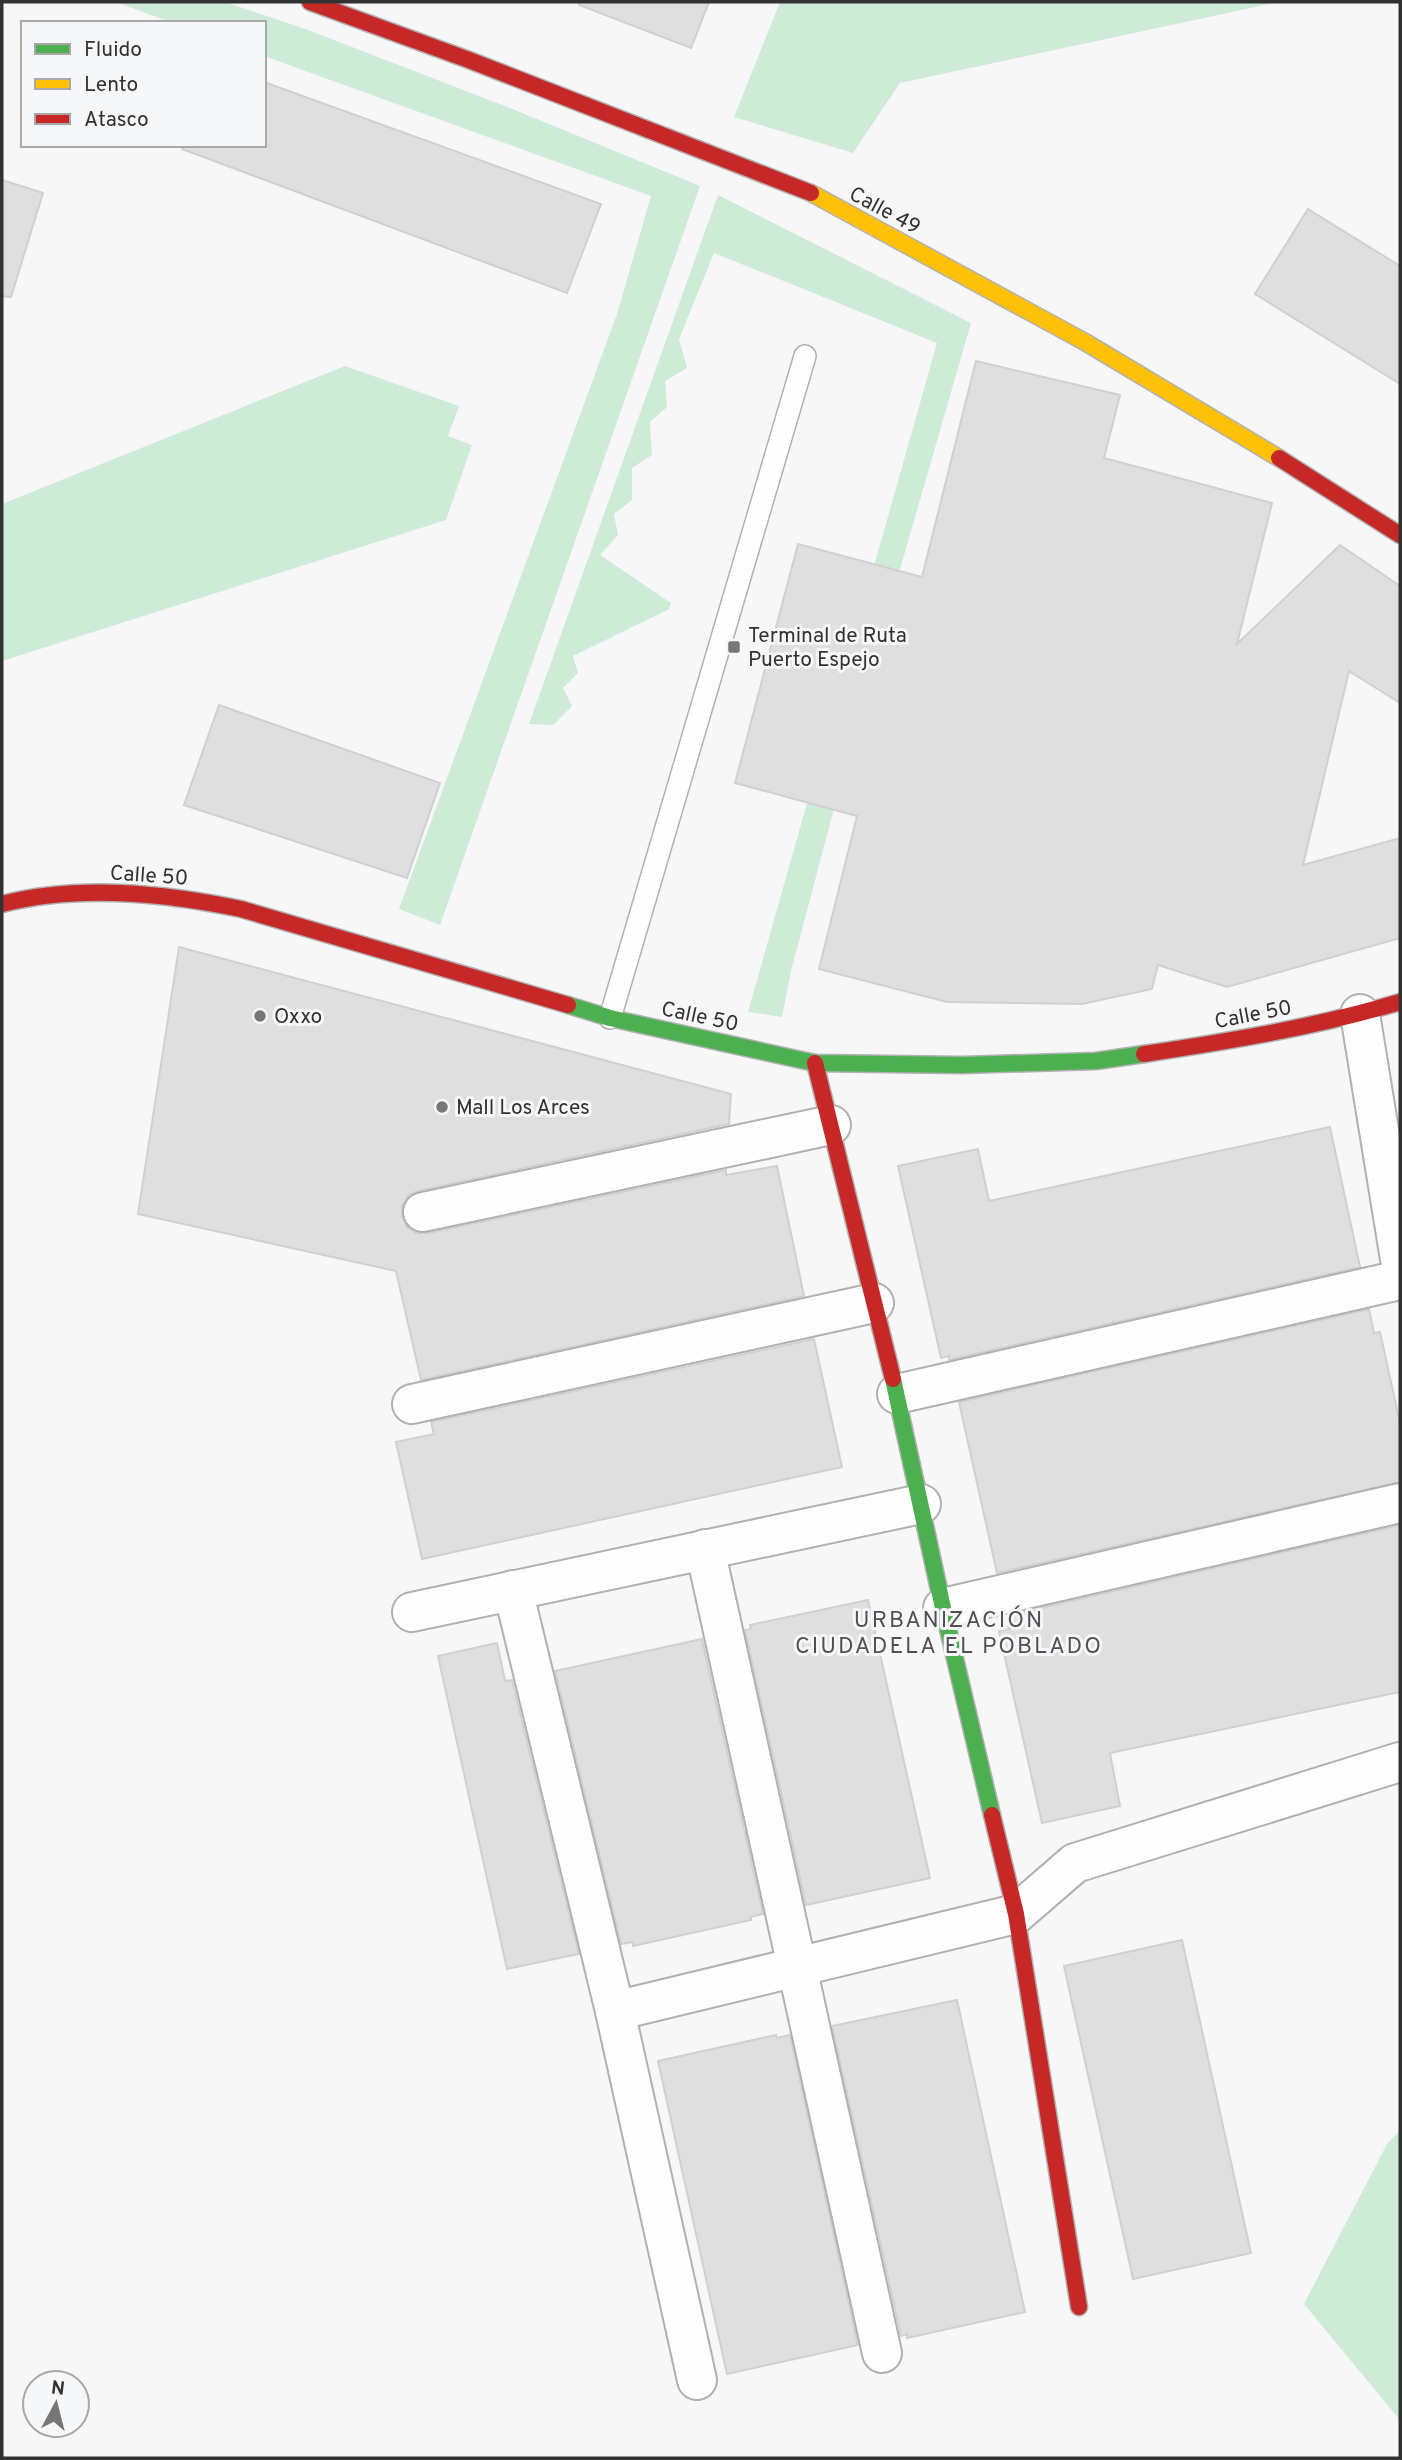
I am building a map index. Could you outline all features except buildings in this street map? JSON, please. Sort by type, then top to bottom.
[{"type":"street","name":"Calle 49","points":[[310,2],[469,60],[807,191],[1085,342],[1291,465],[1400,535]]},
{"type":"street","name":"Calle 50","points":[[2,904],[16,900],[97,892],[186,897],[242,909],[610,1018],[815,1063],[962,1065],[1096,1061],[1233,1041],[1400,1002]]},
{"type":"street","points":[[1360,1013],[1400,1259]]},
{"type":"street","points":[[815,1063],[897,1394],[943,1608],[1016,1914],[1079,2307]]},
{"type":"street","points":[[424,1213],[831,1125]]},
{"type":"street","points":[[897,1394],[1400,1280]]},
{"type":"street","points":[[412,1404],[874,1303]]},
{"type":"street","points":[[943,1608],[1400,1503]]},
{"type":"street","points":[[412,1612],[921,1504]]},
{"type":"street","points":[[705,1549],[882,2353]]},
{"type":"street","points":[[513,1590],[615,2011],[697,2380]]},
{"type":"street","points":[[615,2011],[1016,1914],[1075,1863],[1400,1762]]},
{"type":"lane","points":[[610,1018],[805,356]]},
{"type":"green space","points":[[115,2],[225,2],[308,30],[515,110],[700,186],[440,925],[399,909],[617,314],[651,196],[266,57],[266,21],[167,21]]},
{"type":"green space","points":[[780,2],[1279,2],[900,83],[853,153],[734,117]]},
{"type":"green space","points":[[718,195],[971,323],[869,677],[791,971],[782,1017],[748,1012],[937,343],[714,253],[679,339],[687,368],[665,381],[667,407],[650,422],[652,455],[632,468],[632,500],[614,514],[618,535],[600,555],[671,603],[669,609],[573,656],[578,673],[563,688],[572,706],[553,725],[529,724]]},
{"type":"green space","points":[[345,366],[459,406],[448,436],[472,445],[446,520],[2,661],[2,504]]},
{"type":"green space","points":[[1400,2130],[1400,2420],[1304,2304],[1387,2144]]},
{"type":"traffic: fast","points":[[568,1005],[610,1018],[815,1063],[962,1065],[1096,1061],[1144,1054]]},
{"type":"traffic: fast","points":[[893,1379],[992,1815]]},
{"type":"traffic: slow","points":[[811,193],[1085,342],[1279,458]]},
{"type":"traffic: jam","points":[[310,2],[469,60],[811,193]]},
{"type":"traffic: jam","points":[[1279,458],[1400,535]]},
{"type":"traffic: jam","points":[[2,904],[61,894],[91,893],[152,895],[212,903],[241,909],[568,1005]]},
{"type":"traffic: jam","points":[[1144,1054],[1305,1026],[1400,1002]]},
{"type":"traffic: jam","points":[[815,1063],[893,1379]]},
{"type":"traffic: jam","points":[[992,1815],[1016,1914],[1079,2307]]},
{"type":"place","name":"Terminal de Ruta Puerto Espejo","points":[[734,647]]},
{"type":"place","name":"Oxxo","points":[[260,1016]]},
{"type":"place","name":"Mall Los Arces","points":[[442,1107]]},
{"type":"district","name":"URBANIZACIÓN CIUDADELA EL POBLADO","points":[[949,1632]]}]
